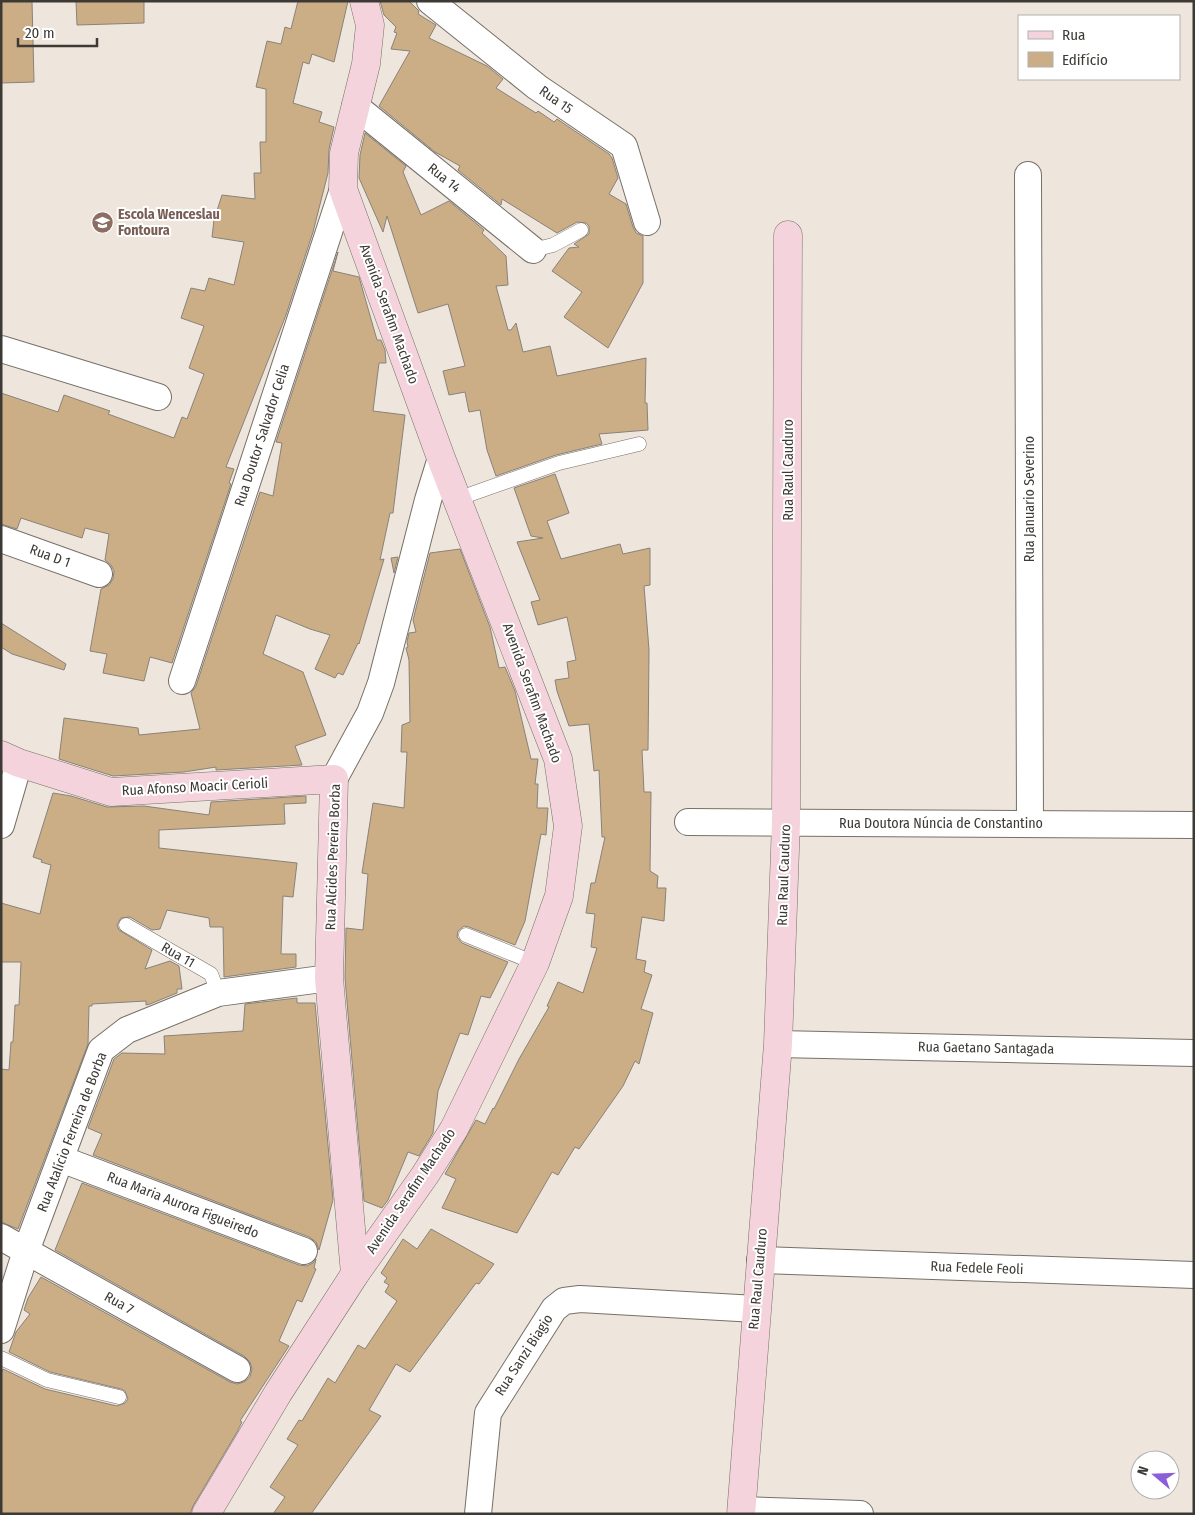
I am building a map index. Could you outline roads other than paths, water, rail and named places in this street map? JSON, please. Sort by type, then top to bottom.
[{"type":"street","name":"Avenida Serafim Machado","points":[[206,1514],[278,1393],[355,1274],[425,1175],[454,1129],[535,963],[559,896],[568,826],[558,759],[441,458],[343,190],[344,153],[366,64],[370,25],[364,1]]},
{"type":"street","name":"Rua 15","points":[[430,1],[537,87],[624,146],[647,222]]},
{"type":"street","name":"Rua 14","points":[[355,106],[533,250]]},
{"type":"street","name":"Rua Januario Severino","points":[[1028,175],[1030,824]]},
{"type":"street","name":"Rua Doutor Salvador Celia","points":[[182,681],[343,190]]},
{"type":"street","name":"Rua Raul Cauduro","points":[[741,1512],[778,1044],[786,822],[788,235]]},
{"type":"street","points":[[1,348],[158,397]]},
{"type":"street","name":"Rua Alcides Pereira Borba","points":[[355,1274],[330,978],[334,779],[370,713],[381,683],[428,500],[441,458]]},
{"type":"street","name":"Rua D 1","points":[[1,539],[98,574]]},
{"type":"street","points":[[1,824],[10,759]]},
{"type":"street","name":"Rua Afonso Moacir Cerioli","points":[[10,759],[111,792],[334,779]]},
{"type":"street","name":"Rua Doutora Núncia de Constantino","points":[[688,822],[1194,825]]},
{"type":"street","name":"Rua Atalício Ferreira de Borba","points":[[1,1330],[26,1251],[101,1050],[127,1030],[218,993],[330,978]]},
{"type":"street","name":"Rua Gaetano Santagada","points":[[778,1044],[1194,1053]]},
{"type":"street","name":"Rua Maria Aurora Figueiredo","points":[[61,1159],[304,1251]]},
{"type":"street","name":"Rua 7","points":[[1,1237],[237,1369]]},
{"type":"street","name":"Rua Fedele Feoli","points":[[760,1260],[1194,1275]]},
{"type":"street","name":"Rua Sanzi Biagio","points":[[478,1514],[488,1413],[554,1309],[564,1301],[580,1299],[756,1309]]},
{"type":"street","points":[[741,1512],[860,1514]]},
{"type":"lane","points":[[533,250],[553,245],[581,230]]},
{"type":"lane","points":[[457,499],[559,463],[639,444]]},
{"type":"lane","name":"Rua 11","points":[[126,925],[211,974],[218,993]]},
{"type":"lane","points":[[466,935],[535,963]]},
{"type":"lane","points":[[1,1358],[47,1380],[119,1398]]},
{"type":"place","name":"Escola Wenceslau Fontoura","points":[[102,222]]}]
